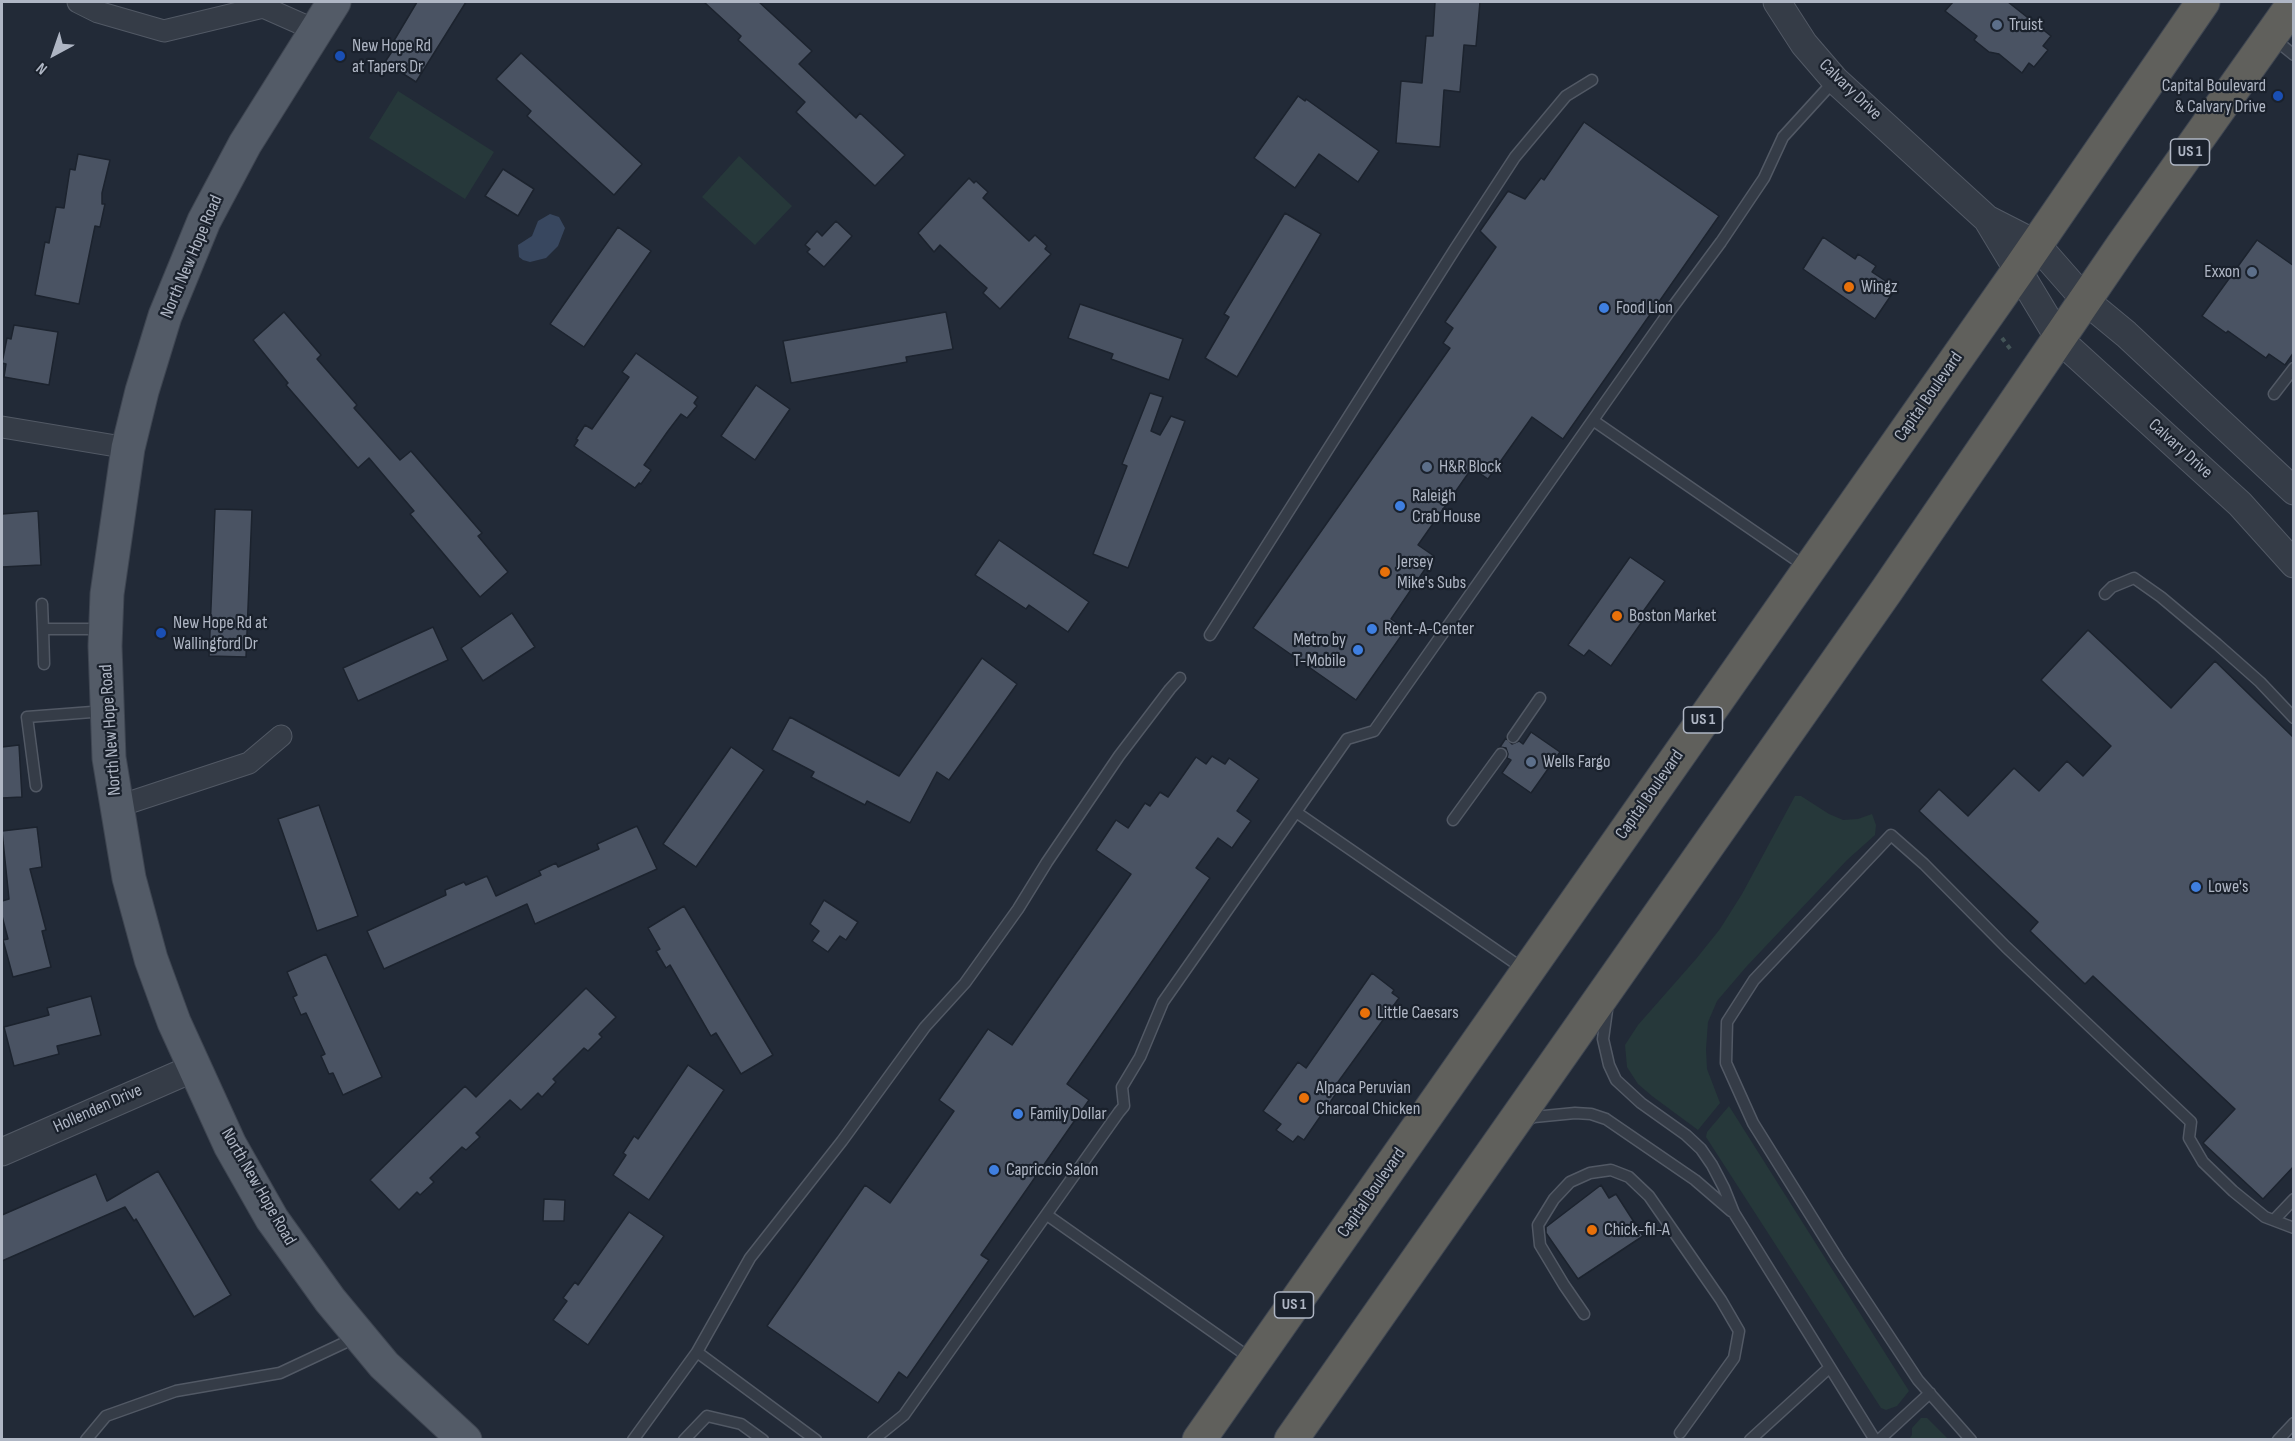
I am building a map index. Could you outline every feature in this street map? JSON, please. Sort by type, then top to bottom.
[{"type":"highway","name":"Capital Boulevard","points":[[1199,1440],[2018,271],[2203,2]]},
{"type":"highway","name":"US 1","points":[[1291,1440],[1504,1133],[1887,590],[2086,301],[2282,46],[2294,3]]},
{"type":"main road","name":"North New Hope Road","points":[[334,2],[244,144],[204,221],[165,316],[141,391],[128,448],[113,549],[106,629],[109,758],[129,878],[151,959],[174,1022],[230,1145],[272,1219],[356,1333],[407,1388],[465,1440]]},
{"type":"street","points":[[78,2],[98,12],[164,31],[263,7],[315,30]]},
{"type":"street","name":"Calvary Drive","points":[[1778,2],[1804,44],[1835,80],[1987,219],[2036,244]]},
{"type":"street","name":"Calvary Drive","points":[[1987,219],[2060,340],[2227,491],[2294,564]]},
{"type":"street","points":[[2036,244],[2086,301],[2126,334],[2294,491]]},
{"type":"street","points":[[2,427],[128,448]]},
{"type":"street","points":[[116,807],[249,764],[281,736]]},
{"type":"street","name":"Hollenden Drive","points":[[2,1152],[194,1068]]},
{"type":"lane","points":[[1210,635],[1515,157],[1566,96],[1592,80]]},
{"type":"lane","points":[[873,1440],[904,1415],[1124,1106],[1122,1087],[1140,1057],[1163,1002],[1347,739],[1374,731],[1764,178],[1783,137],[1835,80]]},
{"type":"lane","points":[[2274,394],[2294,368]]},
{"type":"lane","points":[[1594,420],[1808,569]]},
{"type":"lane","points":[[2105,594],[2112,587],[2134,578],[2161,597],[2217,644],[2260,682],[2294,718]]},
{"type":"lane","points":[[42,604],[44,664]]},
{"type":"lane","points":[[43,629],[106,629]]},
{"type":"lane","points":[[633,1440],[697,1352],[750,1258],[842,1141],[925,1027],[965,983],[1119,756],[1180,678]]},
{"type":"lane","points":[[1513,737],[1540,698]]},
{"type":"lane","points":[[36,786],[27,717],[108,710]]},
{"type":"lane","points":[[1453,820],[1501,754]]},
{"type":"lane","points":[[1296,812],[1528,971]]},
{"type":"lane","points":[[1971,1440],[1918,1380],[1838,1259],[1753,1123],[1726,1063],[1727,1022],[1754,980],[1891,835],[1924,864],[2018,958],[2191,1122],[2189,1138],[2203,1162],[2256,1210],[2294,1228]]},
{"type":"lane","points":[[1613,979],[1603,1039],[1609,1065],[1616,1080],[1641,1103],[1686,1135],[1701,1149],[1724,1188],[1734,1213],[1829,1368],[1877,1440],[1930,1393]]},
{"type":"lane","points":[[1504,1133],[1534,1117],[1575,1113],[1591,1114],[1606,1119],[1695,1180],[1734,1213]]},
{"type":"lane","points":[[1584,1314],[1540,1245],[1538,1225],[1554,1199],[1570,1182],[1590,1173],[1611,1170],[1629,1177],[1649,1196],[1721,1300],[1739,1331],[1734,1358],[1680,1433]]},
{"type":"lane","points":[[2274,1220],[2294,1199]]},
{"type":"lane","points":[[1047,1215],[1253,1360]]},
{"type":"lane","points":[[86,1440],[106,1416],[176,1391],[280,1373],[344,1343],[356,1333]]},
{"type":"lane","points":[[697,1352],[816,1440]]},
{"type":"lane","points":[[1750,1440],[1829,1368]]},
{"type":"lane","points":[[684,1440],[707,1416],[741,1424],[763,1440]]},
{"type":"lane","points":[[2278,1440],[2294,1423]]},
{"type":"path","points":[[2001,338],[2012,350]]},
{"type":"shaded area","points":[[398,91],[494,152],[465,199],[369,138]]},
{"type":"shaded area","points":[[739,156],[792,206],[755,245],[702,197]]},
{"type":"shaded area","points":[[1795,796],[1801,796],[1843,820],[1858,819],[1872,814],[1876,825],[1875,835],[1847,860],[1717,1001],[1708,1022],[1706,1049],[1707,1069],[1720,1103],[1698,1130],[1638,1084],[1627,1067],[1625,1045],[1638,1025],[1720,929],[1742,894]]},
{"type":"shaded area","points":[[1729,1106],[1909,1391],[1897,1406],[1886,1410],[1881,1408],[1706,1137],[1707,1132]]},
{"type":"shaded area","points":[[1921,1418],[1927,1418],[1948,1439],[1909,1439],[1912,1435],[1912,1428]]},
{"type":"water","points":[[550,214],[559,217],[565,228],[558,246],[546,258],[530,262],[523,260],[519,257],[518,245],[532,236],[538,221]]},
{"type":"building","points":[[417,2],[466,2],[416,82],[385,62],[395,47],[392,44]]},
{"type":"building","points":[[704,2],[759,2],[812,51],[799,64],[856,118],[860,113],[905,155],[875,186],[796,112],[805,102],[738,40],[741,36]]},
{"type":"building","points":[[1435,2],[1480,2],[1476,46],[1464,45],[1460,92],[1444,90],[1440,147],[1396,143],[1401,81],[1422,83],[1426,36],[1433,36]]},
{"type":"building","points":[[1953,2],[2008,2],[2051,36],[2043,46],[2048,50],[2034,67],[2029,63],[2022,73],[1999,54],[1989,52],[1974,40],[1977,36],[1945,11]]},
{"type":"building","points":[[521,53],[642,164],[614,195],[527,116],[531,111],[496,79]]},
{"type":"building","points":[[1298,96],[1305,101],[1306,99],[1379,151],[1358,182],[1319,154],[1295,188],[1254,158]]},
{"type":"building","points":[[1584,122],[1719,216],[1563,439],[1532,417],[1488,479],[1472,468],[1418,545],[1434,556],[1391,619],[1406,629],[1356,700],[1253,628],[1450,348],[1443,343],[1453,328],[1445,322],[1496,247],[1480,231],[1508,191],[1525,199],[1541,178],[1544,180]]},
{"type":"building","points":[[78,154],[110,160],[102,193],[102,204],[105,204],[100,227],[95,226],[79,304],[35,295],[45,242],[49,243],[56,207],[64,208],[70,169],[75,170]]},
{"type":"building","points":[[503,169],[534,189],[518,216],[485,196]]},
{"type":"building","points":[[969,178],[988,192],[983,198],[1029,241],[1035,235],[1047,246],[1045,249],[1051,254],[1000,309],[983,293],[987,288],[940,245],[934,252],[918,233]]},
{"type":"building","points":[[1285,213],[1321,234],[1237,377],[1205,358],[1229,317],[1224,314]]},
{"type":"building","points":[[836,221],[852,236],[824,267],[807,252],[810,249],[805,245],[817,231],[822,236]]},
{"type":"building","points":[[618,227],[651,251],[584,347],[550,324]]},
{"type":"building","points":[[1823,237],[1855,259],[1858,254],[1876,266],[1872,272],[1896,288],[1875,319],[1803,269]]},
{"type":"building","points":[[2257,240],[2294,266],[2294,352],[2285,365],[2269,354],[2266,358],[2202,316]]},
{"type":"building","points":[[1080,304],[1183,339],[1169,380],[1111,359],[1113,354],[1068,338]]},
{"type":"building","points":[[284,312],[321,355],[317,359],[357,405],[354,408],[400,460],[411,451],[482,533],[478,536],[508,572],[480,597],[410,514],[414,511],[369,458],[358,468],[286,385],[288,383],[253,340]]},
{"type":"building","points":[[946,312],[953,349],[906,357],[907,362],[791,383],[783,341]]},
{"type":"building","points":[[14,325],[58,332],[49,385],[4,377],[6,364],[2,363],[7,338],[11,339]]},
{"type":"building","points":[[636,353],[698,397],[694,403],[697,406],[687,418],[681,414],[644,465],[651,470],[641,484],[639,483],[635,488],[574,446],[585,425],[592,429],[629,377],[622,372]]},
{"type":"building","points":[[756,385],[790,409],[755,460],[721,436]]},
{"type":"building","points":[[1150,393],[1163,397],[1151,431],[1160,435],[1171,416],[1185,421],[1128,568],[1093,554],[1127,466],[1122,464]]},
{"type":"building","points":[[215,509],[252,510],[246,657],[209,656]]},
{"type":"building","points":[[38,511],[41,565],[2,567],[2,514]]},
{"type":"building","points":[[999,540],[1089,602],[1068,632],[1029,605],[1026,609],[975,575]]},
{"type":"building","points":[[1630,557],[1665,581],[1642,613],[1646,616],[1611,666],[1589,650],[1584,656],[1568,645]]},
{"type":"building","points":[[512,613],[535,647],[483,681],[461,648]]},
{"type":"building","points":[[433,627],[448,660],[358,701],[343,668]]},
{"type":"building","points":[[2088,630],[2171,708],[2215,661],[2294,738],[2294,1166],[2263,1199],[2203,1143],[2235,1109],[2093,976],[2085,984],[2030,931],[2038,922],[1919,811],[1939,789],[1968,816],[2014,768],[2039,791],[2067,761],[2083,776],[2111,746],[2041,680]]},
{"type":"building","points":[[982,658],[1017,684],[949,780],[937,772],[910,823],[867,801],[865,805],[811,777],[814,772],[772,750],[790,717],[899,776]]},
{"type":"building","points":[[1531,732],[1560,752],[1531,793],[1502,773],[1511,760],[1507,758],[1506,748],[1500,747],[1506,738],[1512,744],[1519,741],[1523,744]]},
{"type":"building","points":[[19,745],[22,797],[2,798],[2,747]]},
{"type":"building","points":[[731,747],[764,770],[696,867],[663,844]]},
{"type":"building","points":[[1212,756],[1225,764],[1229,758],[1259,779],[1237,811],[1251,821],[1232,848],[1218,838],[1196,868],[1210,878],[1067,1084],[1089,1100],[981,1255],[989,1260],[907,1378],[899,1372],[878,1403],[767,1326],[865,1185],[890,1203],[954,1111],[939,1100],[988,1029],[1012,1045],[1131,874],[1096,850],[1116,820],[1128,828],[1145,803],[1150,806],[1160,792],[1168,797],[1196,757],[1206,764]]},
{"type":"building","points":[[319,805],[358,916],[317,931],[278,819]]},
{"type":"building","points":[[637,826],[657,869],[535,924],[527,904],[384,969],[367,931],[446,895],[445,890],[464,882],[466,885],[487,876],[496,896],[541,875],[539,871],[556,863],[558,867],[599,849],[597,844]]},
{"type":"building","points":[[37,827],[42,867],[30,869],[46,930],[42,931],[51,967],[13,977],[3,940],[8,939],[2,916],[2,901],[9,899],[2,831]]},
{"type":"building","points":[[824,900],[858,922],[846,940],[840,936],[828,952],[812,941],[819,931],[810,924]]},
{"type":"building","points":[[684,906],[773,1055],[741,1074],[716,1033],[711,1036],[670,965],[666,968],[656,951],[660,949],[648,928]]},
{"type":"building","points":[[326,954],[382,1077],[343,1095],[333,1073],[329,1074],[321,1056],[325,1054],[306,1013],[301,1015],[293,997],[297,995],[287,972]]},
{"type":"building","points":[[1372,973],[1394,990],[1392,993],[1399,998],[1338,1082],[1342,1085],[1304,1140],[1298,1136],[1293,1142],[1276,1130],[1281,1124],[1263,1111],[1298,1062],[1306,1068]]},
{"type":"building","points":[[586,988],[616,1017],[599,1034],[602,1037],[588,1051],[584,1048],[553,1079],[556,1082],[542,1097],[538,1093],[521,1110],[510,1100],[476,1133],[480,1137],[466,1150],[462,1147],[430,1178],[434,1182],[420,1195],[417,1192],[399,1210],[370,1180],[465,1086],[476,1097]]},
{"type":"building","points":[[91,996],[101,1035],[57,1046],[59,1054],[14,1066],[4,1027],[49,1015],[47,1008]]},
{"type":"building","points":[[688,1065],[724,1090],[649,1200],[613,1175],[626,1155],[623,1153],[634,1136],[638,1139]]},
{"type":"building","points":[[158,1171],[231,1295],[194,1317],[136,1219],[134,1221],[125,1207],[2,1261],[2,1215],[96,1174],[107,1201]]},
{"type":"building","points":[[1601,1185],[1609,1198],[1616,1194],[1643,1236],[1578,1279],[1546,1233],[1546,1227]]},
{"type":"building","points":[[544,1199],[565,1200],[564,1221],[543,1221]]},
{"type":"building","points":[[629,1212],[664,1236],[588,1345],[553,1320],[567,1301],[563,1298],[575,1282],[578,1285]]},
{"type":"place","name":"Truist","points":[[1997,25]]},
{"type":"place","name":"New Hope Rd at Tapers Dr","points":[[340,56]]},
{"type":"place","name":"Capital Boulevard & Calvary Drive","points":[[2278,96]]},
{"type":"place","name":"Exxon","points":[[2252,272]]},
{"type":"place","name":"Wingz","points":[[1849,287]]},
{"type":"place","name":"Food Lion","points":[[1604,308]]},
{"type":"place","name":"H&R Block","points":[[1427,467]]},
{"type":"place","name":"Raleigh Crab House","points":[[1400,506]]},
{"type":"place","name":"Jersey Mike's Subs","points":[[1385,572]]},
{"type":"place","name":"Boston Market","points":[[1617,616]]},
{"type":"place","name":"Rent-A-Center","points":[[1372,629]]},
{"type":"place","name":"New Hope Rd at Wallingford Dr","points":[[161,633]]},
{"type":"place","name":"Metro by T-Mobile","points":[[1358,650]]},
{"type":"place","name":"Wells Fargo","points":[[1531,762]]},
{"type":"place","name":"Lowe's","points":[[2196,887]]},
{"type":"place","name":"Little Caesars","points":[[1365,1013]]},
{"type":"place","name":"Alpaca Peruvian Charcoal Chicken","points":[[1304,1098]]},
{"type":"place","name":"Family Dollar","points":[[1018,1114]]},
{"type":"place","name":"Capriccio Salon","points":[[994,1170]]},
{"type":"place","name":"Chick-fil-A","points":[[1592,1230]]}]
